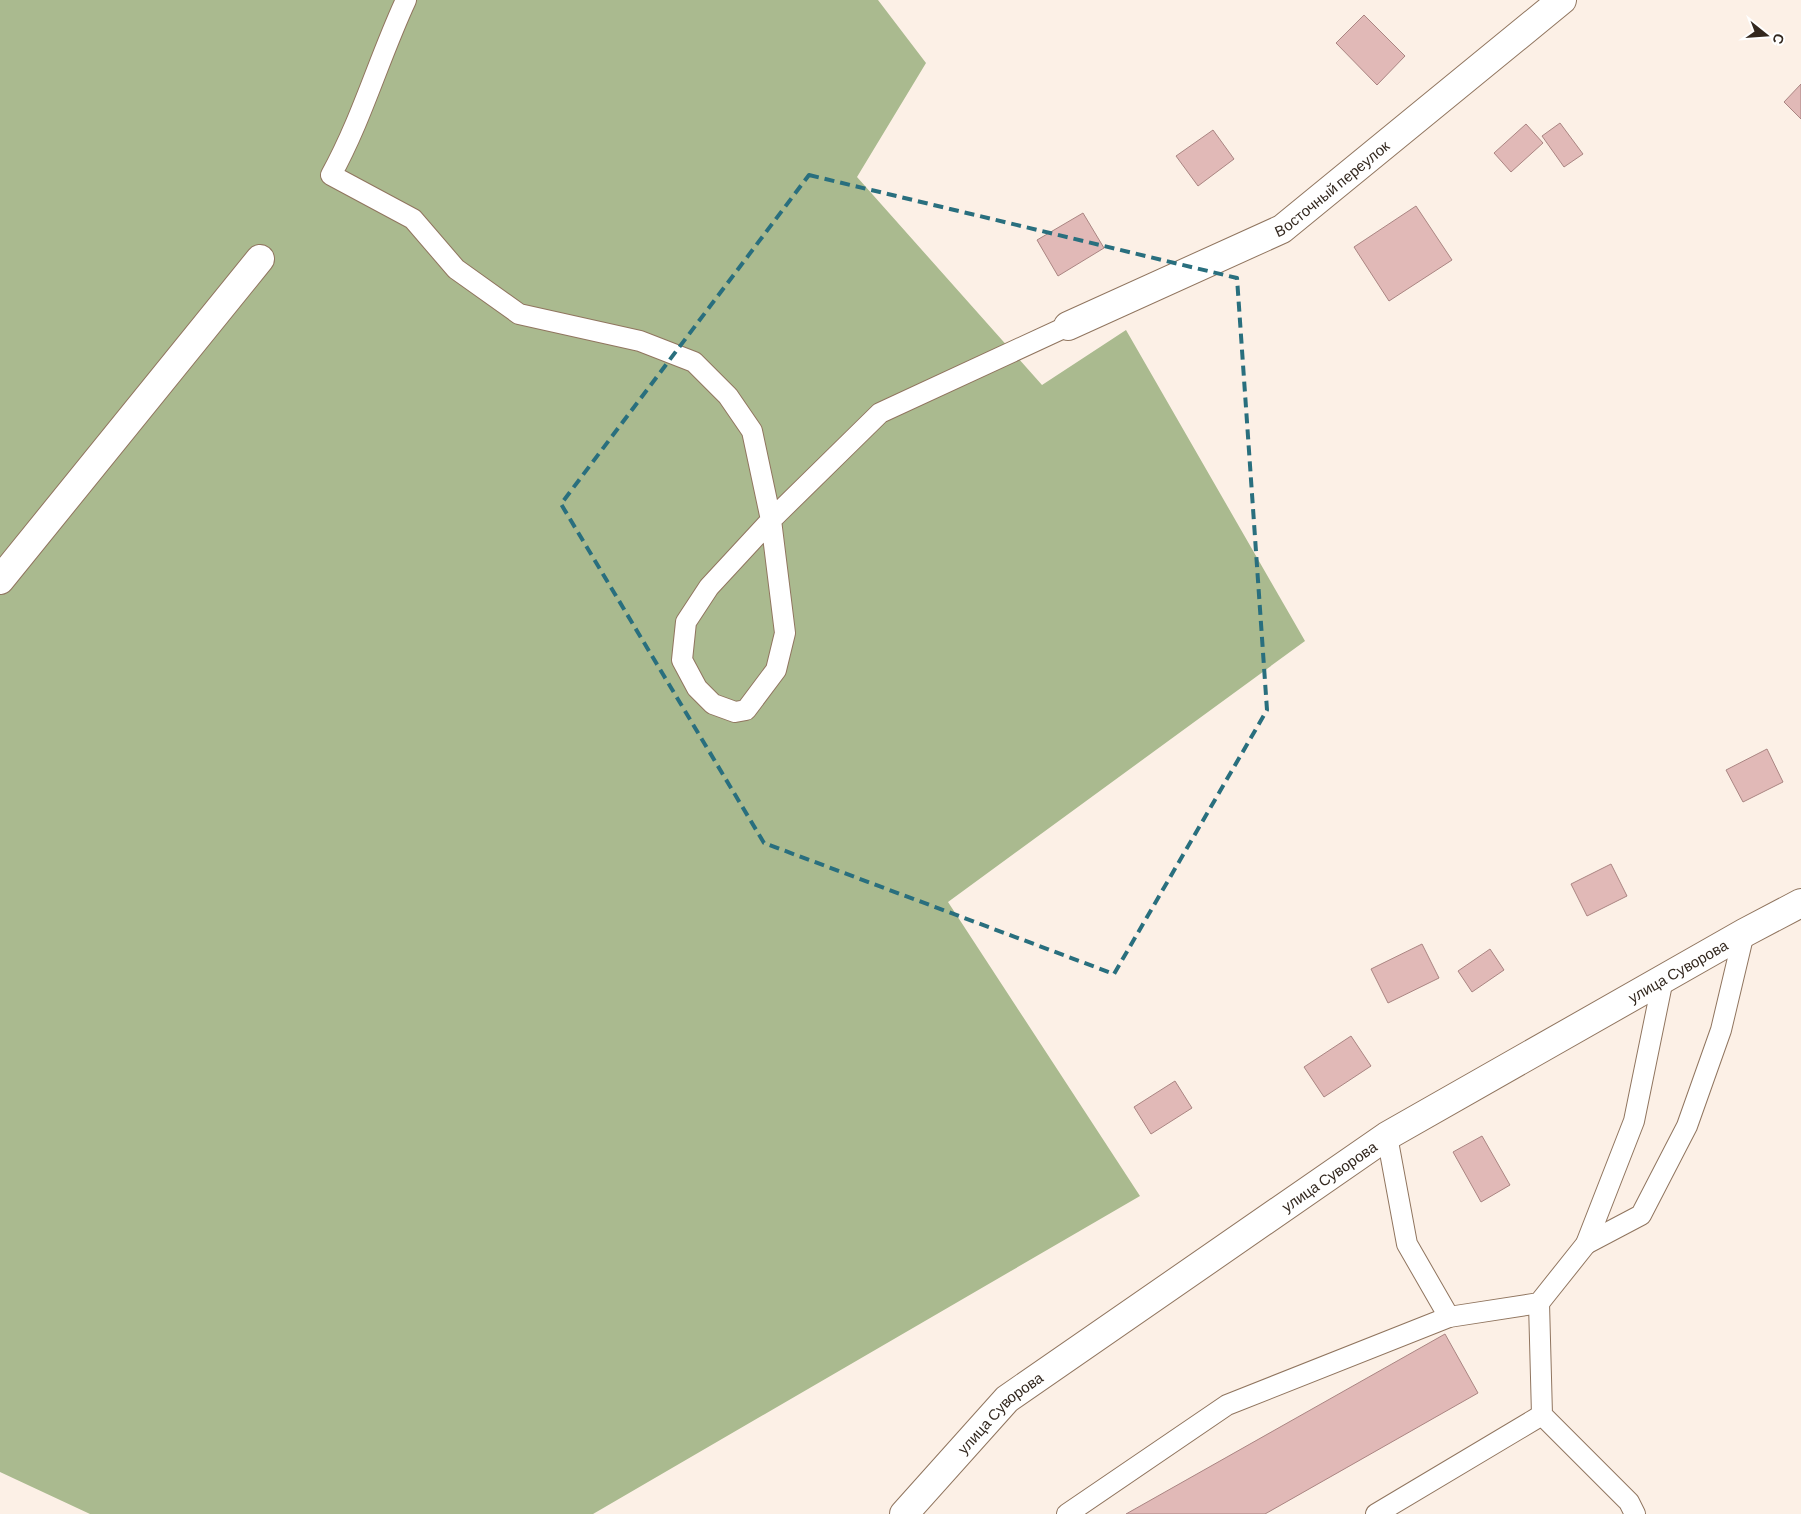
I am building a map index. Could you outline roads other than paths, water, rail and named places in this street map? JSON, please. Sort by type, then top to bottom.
[{"type":"street","name":"Восточный переулок","points":[[1068,326],[1282,229],[1562,0]]},
{"type":"street","points":[[0,580],[260,259]]},
{"type":"street","name":"улица Суворова","points":[[904,1514],[1008,1399],[1387,1136],[1744,933],[1801,903]]},
{"type":"lane","points":[[406,0],[387,41],[349,143],[331,175],[413,218],[456,269],[519,314],[640,341],[694,362],[728,396],[752,431],[771,520],[785,633],[776,670],[746,710],[735,712],[713,704],[697,688],[682,660],[686,622],[709,587],[771,520],[880,413],[1068,326]]},
{"type":"lane","points":[[1586,1244],[1641,1215],[1687,1126],[1721,1030],[1744,933]]},
{"type":"lane","points":[[1634,1514],[1629,1502],[1542,1415],[1539,1303],[1586,1244],[1634,1121],[1663,979]]},
{"type":"lane","points":[[1387,1136],[1407,1244],[1449,1317]]},
{"type":"lane","points":[[1067,1514],[1227,1405],[1449,1317],[1539,1303]]},
{"type":"lane","points":[[1376,1514],[1542,1415]]}]
